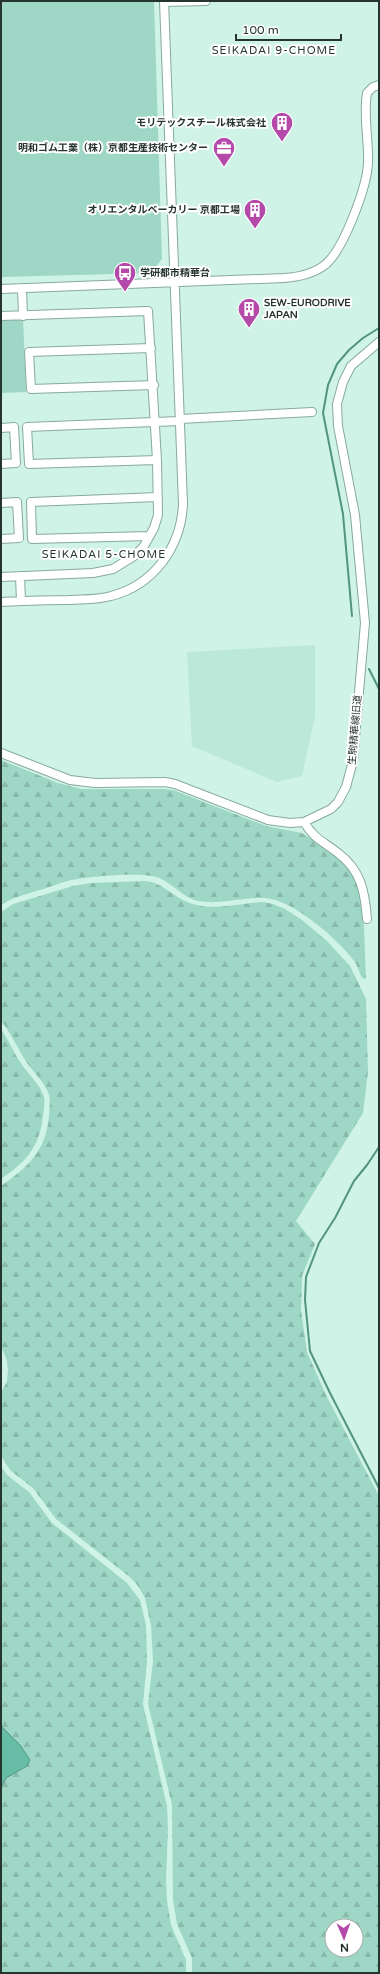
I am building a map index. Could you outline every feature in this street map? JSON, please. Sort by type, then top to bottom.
[{"type":"street","points":[[1,602],[109,597],[138,584],[160,566],[176,541],[182,516],[180,420],[164,2],[206,1]]},
{"type":"street","points":[[1,289],[296,278],[316,270],[332,258],[354,213],[365,182],[368,163],[366,98],[369,90],[379,85]]},
{"type":"street","points":[[22,288],[23,316]]},
{"type":"street","points":[[1,316],[148,311],[156,422],[158,497],[158,515],[144,546],[134,556],[113,569],[94,573],[1,577]]},
{"type":"street","name":"生駒精華線旧道","points":[[1,753],[70,780],[95,783],[165,782],[268,820],[280,823],[304,822],[331,809],[342,795],[352,771],[365,623],[355,515],[338,426],[337,404],[343,382],[351,366],[379,342]]},
{"type":"street","points":[[151,348],[29,352],[31,389],[154,385]]},
{"type":"street","points":[[1,428],[156,422],[312,412]]},
{"type":"street","points":[[1,464],[16,463],[14,427]]},
{"type":"street","points":[[27,427],[29,464],[157,460]]},
{"type":"street","points":[[149,536],[32,539],[31,502],[158,497]]},
{"type":"street","points":[[1,502],[17,502],[19,538],[1,539]]},
{"type":"street","points":[[20,576],[21,601]]},
{"type":"street","points":[[304,822],[311,834],[339,853],[358,874],[365,894],[367,919]]},
{"type":"shaded area","points":[[315,645],[315,716],[302,776],[277,782],[192,746],[187,652]]},
{"type":"shaded area","points":[[1,1726],[20,1745],[30,1760],[27,1766],[6,1778],[1,1787]]},
{"type":"green space","points":[[1,1],[154,1],[162,259],[151,273],[1,277]]},
{"type":"green space","points":[[23,317],[26,392],[1,393],[1,318]]},
{"type":"green space","points":[[1,760],[58,783],[81,789],[173,790],[266,826],[302,833],[339,857],[356,879],[363,900],[366,979],[362,978],[355,963],[338,942],[301,913],[276,900],[257,898],[215,902],[198,901],[187,897],[167,882],[156,877],[115,875],[68,881],[20,896],[1,905]]},
{"type":"green space","points":[[144,881],[157,884],[186,902],[201,906],[219,907],[263,902],[273,904],[285,909],[302,920],[327,941],[350,966],[366,999],[368,1072],[363,1113],[296,1221],[315,1244],[302,1276],[301,1310],[307,1352],[326,1395],[379,1496],[379,1973],[192,1973],[192,1958],[177,1924],[173,1900],[172,1805],[148,1704],[153,1661],[151,1625],[145,1598],[131,1578],[56,1519],[33,1488],[11,1471],[1,1456],[1,1393],[7,1381],[8,1370],[7,1361],[1,1346],[1,1186],[27,1165],[40,1149],[47,1128],[50,1097],[42,1081],[25,1060],[1,1021],[1,912],[13,904],[73,886],[91,883]]},
{"type":"green space","points":[[1,1030],[20,1062],[40,1088],[44,1097],[44,1109],[39,1136],[35,1145],[18,1166],[1,1179]]},
{"type":"green space","points":[[1,1466],[7,1475],[29,1492],[52,1523],[127,1583],[140,1600],[146,1625],[147,1661],[143,1704],[167,1806],[167,1901],[171,1925],[186,1960],[186,1973],[1,1973],[1,1787],[6,1778],[27,1766],[30,1760],[20,1745],[1,1726]]},
{"type":"waterway","points":[[352,616],[343,514],[323,413],[328,385],[337,364],[349,350],[363,338],[379,328]]},
{"type":"waterway","points":[[369,669],[379,689]]},
{"type":"waterway","points":[[379,1147],[354,1181],[335,1218],[319,1243],[306,1277],[305,1300],[310,1351],[379,1488]]},
{"type":"place","name":"モリテックスチール株式会社","points":[[282,142]]},
{"type":"place","name":"明和ゴム工業（株）京都生産技術センター","points":[[224,168]]},
{"type":"place","name":"オリエンタルベーカリー 京都工場","points":[[255,230]]},
{"type":"place","name":"学研都市精華台","points":[[125,292]]},
{"type":"place","name":"SEW-EURODRIVE JAPAN","points":[[249,328]]},
{"type":"district","name":"SEIKADAI 9-CHOME","points":[[274,50]]},
{"type":"district","name":"SEIKADAI 5-CHOME","points":[[104,554]]}]
